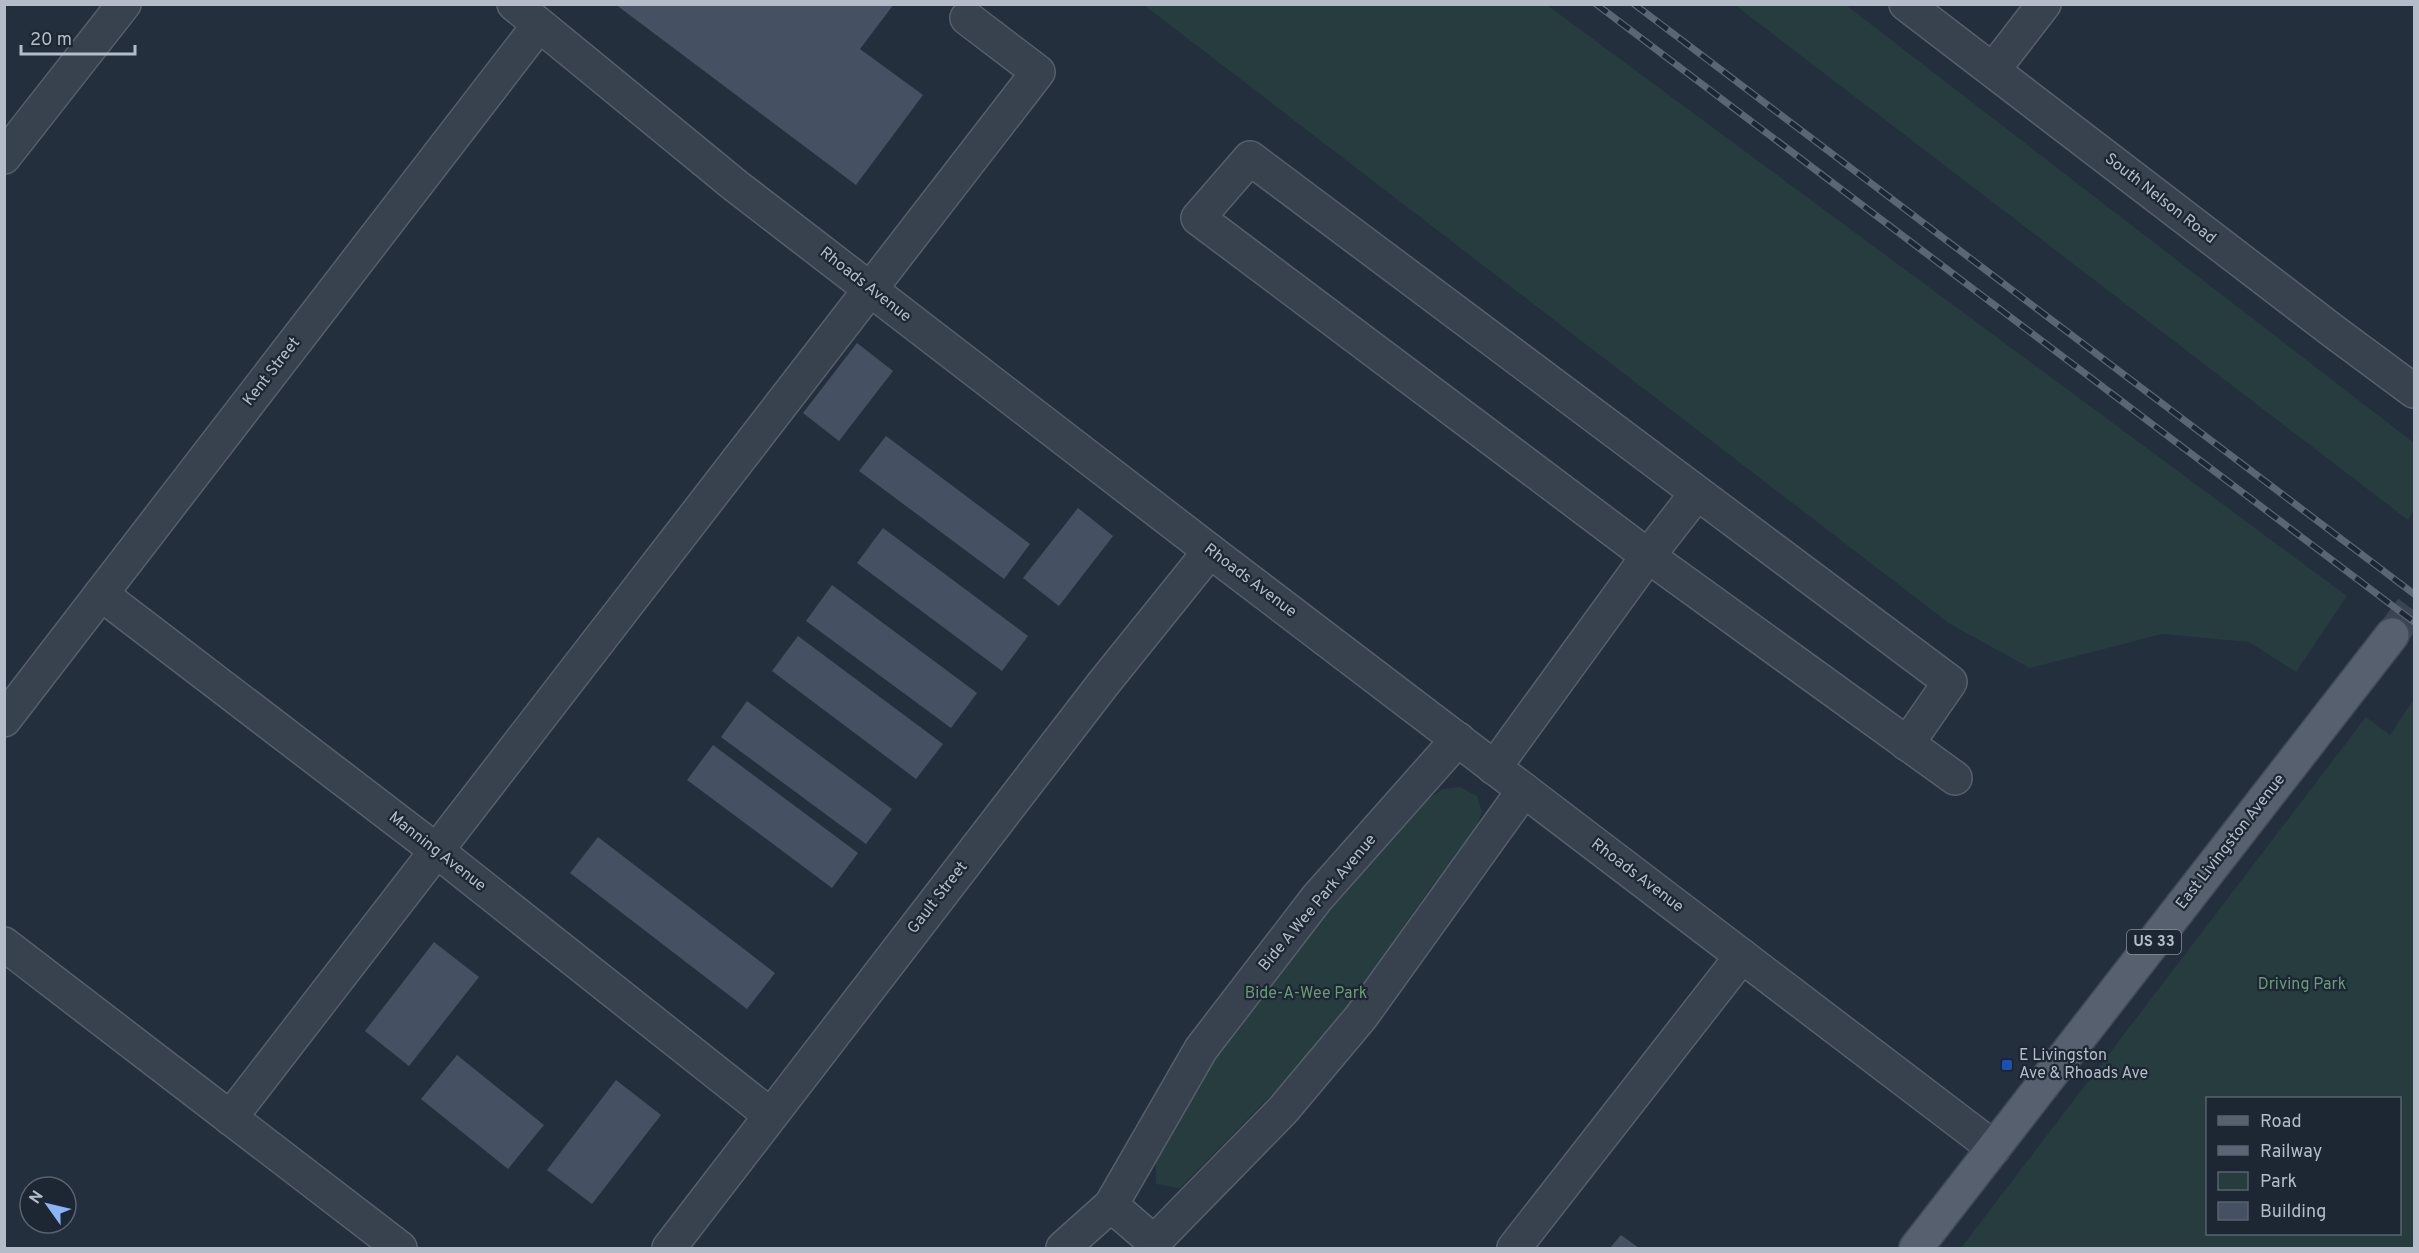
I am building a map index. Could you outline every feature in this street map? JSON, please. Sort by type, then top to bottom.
[{"type":"main road","name":"East Livingston Avenue","points":[[1916,1248],[2392,635]]},
{"type":"street","points":[[4,157],[124,4]]},
{"type":"street","name":"Rhoads Avenue","points":[[514,4],[736,186],[1210,551],[1994,1148]]},
{"type":"street","name":"South Nelson Road","points":[[1906,4],[2333,331],[2415,391]]},
{"type":"street","points":[[1993,70],[2044,4]]},
{"type":"street","points":[[230,1118],[1038,72],[967,18]]},
{"type":"street","name":"Kent Street","points":[[4,720],[540,25]]},
{"type":"street","points":[[1907,744],[1950,682],[1250,158],[1198,218],[1648,556],[1907,744],[1955,778]]},
{"type":"street","points":[[1494,768],[1648,556],[1697,493]]},
{"type":"street","name":"Gault Street","points":[[669,1248],[1131,648],[1210,551]]},
{"type":"street","name":"Manning Avenue","points":[[101,594],[437,851],[770,1115]]},
{"type":"street","name":"Bide A Wee Park Avenue","points":[[1063,1248],[1111,1205],[1201,1049],[1317,898],[1458,739]]},
{"type":"street","points":[[1111,1205],[1153,1245],[1283,1110],[1361,1017],[1524,790]]},
{"type":"street","points":[[4,944],[400,1248]]},
{"type":"street","points":[[1514,1248],[1742,956]]},
{"type":"green space","points":[[1144,5],[1547,5],[2347,596],[2296,672],[2249,642],[2162,634],[2030,668],[1950,624]]},
{"type":"green space","points":[[1735,5],[1846,5],[2414,443],[2414,509],[2408,520]]},
{"type":"green space","name":"Driving Park","points":[[2414,699],[2414,1248],[1961,1248],[2366,717],[2390,735]]},
{"type":"green space","name":"Bide-A-Wee Park","points":[[1460,787],[1477,796],[1482,812],[1476,828],[1426,894],[1347,1008],[1291,1075],[1180,1188],[1156,1184],[1156,1159],[1209,1055],[1268,977],[1422,803],[1443,789]]},
{"type":"building","points":[[615,4],[894,4],[860,49],[923,95],[856,185]]},
{"type":"building","points":[[857,343],[893,371],[839,441],[803,413]]},
{"type":"building","points":[[886,436],[1030,544],[1004,579],[859,471]]},
{"type":"building","points":[[1078,508],[1113,536],[1059,606],[1023,578]]},
{"type":"building","points":[[883,528],[1028,636],[1002,671],[857,563]]},
{"type":"building","points":[[832,585],[977,693],[951,728],[806,621]]},
{"type":"building","points":[[798,636],[943,744],[916,779],[772,671]]},
{"type":"building","points":[[747,701],[892,809],[866,844],[721,737]]},
{"type":"building","points":[[713,745],[858,853],[832,888],[687,780]]},
{"type":"building","points":[[598,837],[775,973],[747,1009],[570,873]]},
{"type":"building","points":[[434,942],[479,977],[409,1066],[365,1031]]},
{"type":"building","points":[[457,1055],[544,1125],[508,1169],[421,1099]]},
{"type":"building","points":[[616,1080],[661,1115],[592,1204],[547,1170]]},
{"type":"building","points":[[1621,1235],[1639,1248],[1610,1248]]},
{"type":"tunnel","points":[[2392,635],[2414,605]]},
{"type":"railway","points":[[1596,4],[2414,622]]},
{"type":"railway","points":[[1634,4],[2414,594]]},
{"type":"place","name":"E Livingston Ave & Rhoads Ave","points":[[2007,1065]]}]
